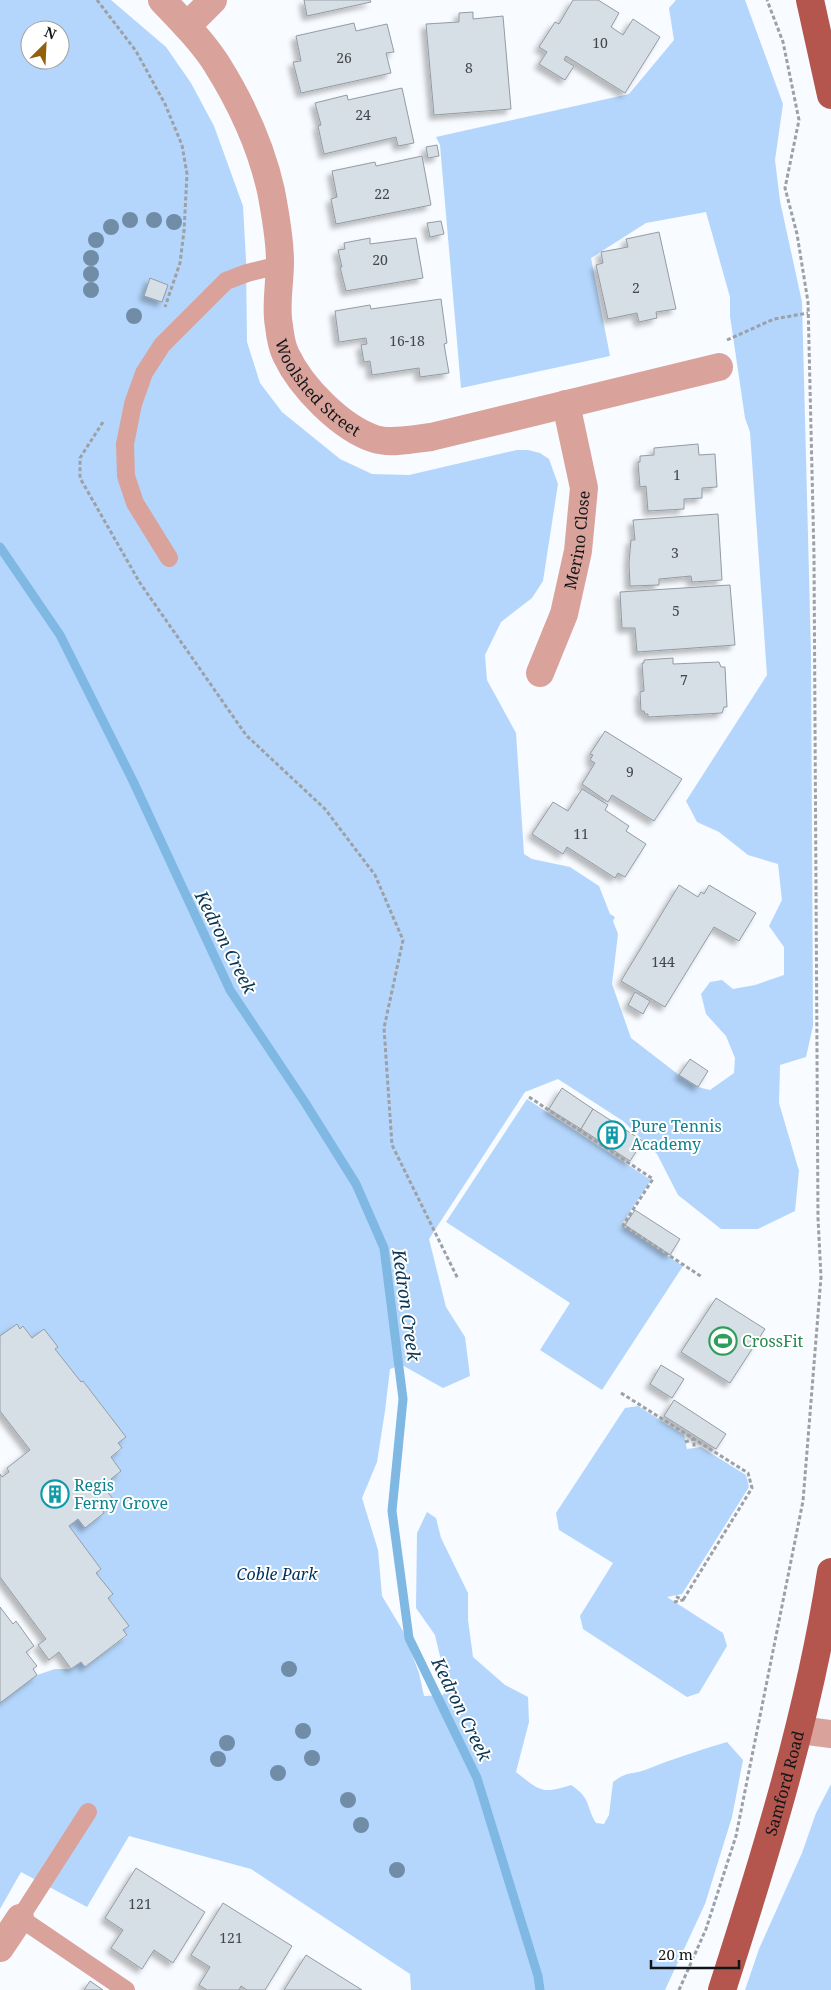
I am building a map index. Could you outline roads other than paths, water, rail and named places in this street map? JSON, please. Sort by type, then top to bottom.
[{"type":"main road","points":[[810,0],[831,95]]},
{"type":"main road","name":"Samford Road","points":[[722,1990],[800,1730],[825,1612],[831,1572]]},
{"type":"street","name":"Woolshed Street","points":[[162,0],[187,26],[215,62],[239,104],[258,146],[270,190],[280,265],[278,324],[285,354],[304,385],[334,414],[355,430],[376,440],[405,440],[431,437],[566,404],[721,354]]},
{"type":"street","points":[[187,26],[213,0]]},
{"type":"street","name":"Merino Close","points":[[540,673],[564,614],[578,551],[584,488],[566,404]]},
{"type":"street","points":[[800,1730],[831,1734]]},
{"type":"street","points":[[0,1948],[20,1918]]},
{"type":"lane","points":[[170,558],[135,503],[126,476],[125,444],[133,404],[144,373],[162,345],[226,281],[247,272],[280,265]]},
{"type":"lane","points":[[88,1812],[20,1918],[126,1990]]},
{"type":"waterway","name":"Kedron Creek","points":[[0,547],[60,635],[133,781],[230,990],[304,1101],[356,1184],[384,1248],[403,1399],[392,1511],[409,1638],[477,1778],[538,1976],[540,1990]]},
{"type":"place","name":"Pure Tennis Academy","points":[[612,1135]]},
{"type":"place","name":"CrossFit","points":[[723,1341]]},
{"type":"place","name":"Regis Ferny Grove","points":[[55,1494]]},
{"type":"park label","name":"Coble Park","points":[[277,1574]]}]
